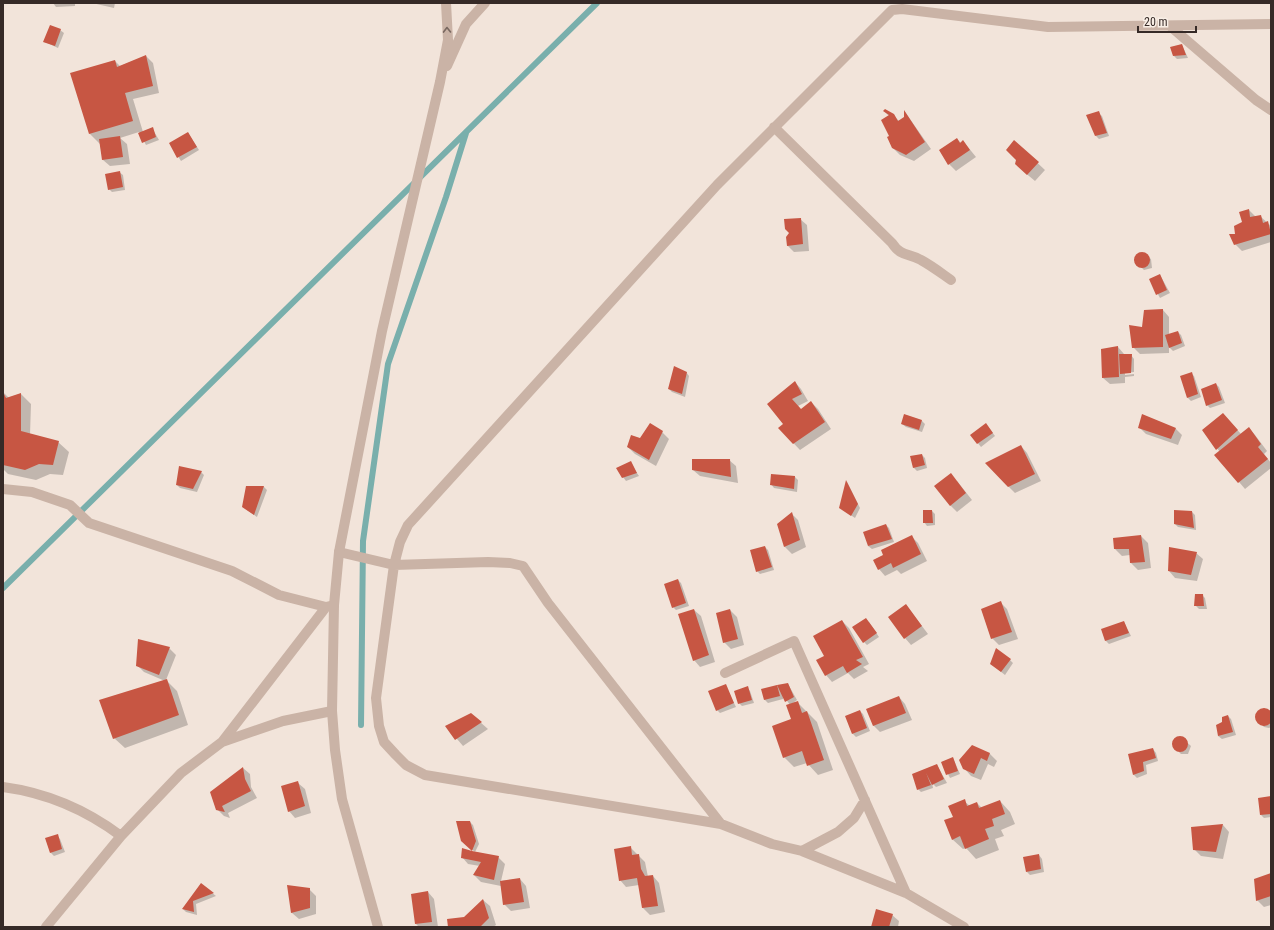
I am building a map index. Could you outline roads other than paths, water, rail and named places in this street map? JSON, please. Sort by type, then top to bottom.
[{"type":"street","points":[[378,927],[342,799],[335,750],[332,711],[330,606],[382,331],[440,82],[448,40],[446,3]]},
{"type":"street","points":[[440,82],[466,24],[485,3]]},
{"type":"street","points":[[964,927],[906,893],[802,851],[772,844],[721,824],[425,775],[406,765],[384,742],[379,726],[376,698],[394,565],[400,542],[408,525],[717,185],[892,10],[902,9],[1048,27],[1271,24]]},
{"type":"street","points":[[1170,26],[1256,100],[1271,110]]},
{"type":"street","points":[[774,127],[892,243],[897,250],[903,254],[920,259],[951,280]]},
{"type":"street","points":[[3,489],[32,492],[70,505],[89,523],[232,571],[278,595],[330,606]]},
{"type":"street","points":[[339,552],[394,565],[488,562],[510,563],[523,566],[548,603],[721,824]]},
{"type":"street","points":[[46,927],[121,836],[181,773],[222,742],[330,606]]},
{"type":"street","points":[[725,673],[794,641],[906,893]]},
{"type":"street","points":[[222,742],[283,721],[332,711]]},
{"type":"street","points":[[3,787],[63,802],[96,818],[121,836]]},
{"type":"street","points":[[802,851],[838,832],[854,818],[865,800]]},
{"type":"waterway","points":[[3,588],[597,3]]},
{"type":"waterway","points":[[361,725],[363,541],[388,364],[446,197],[466,133]]}]
